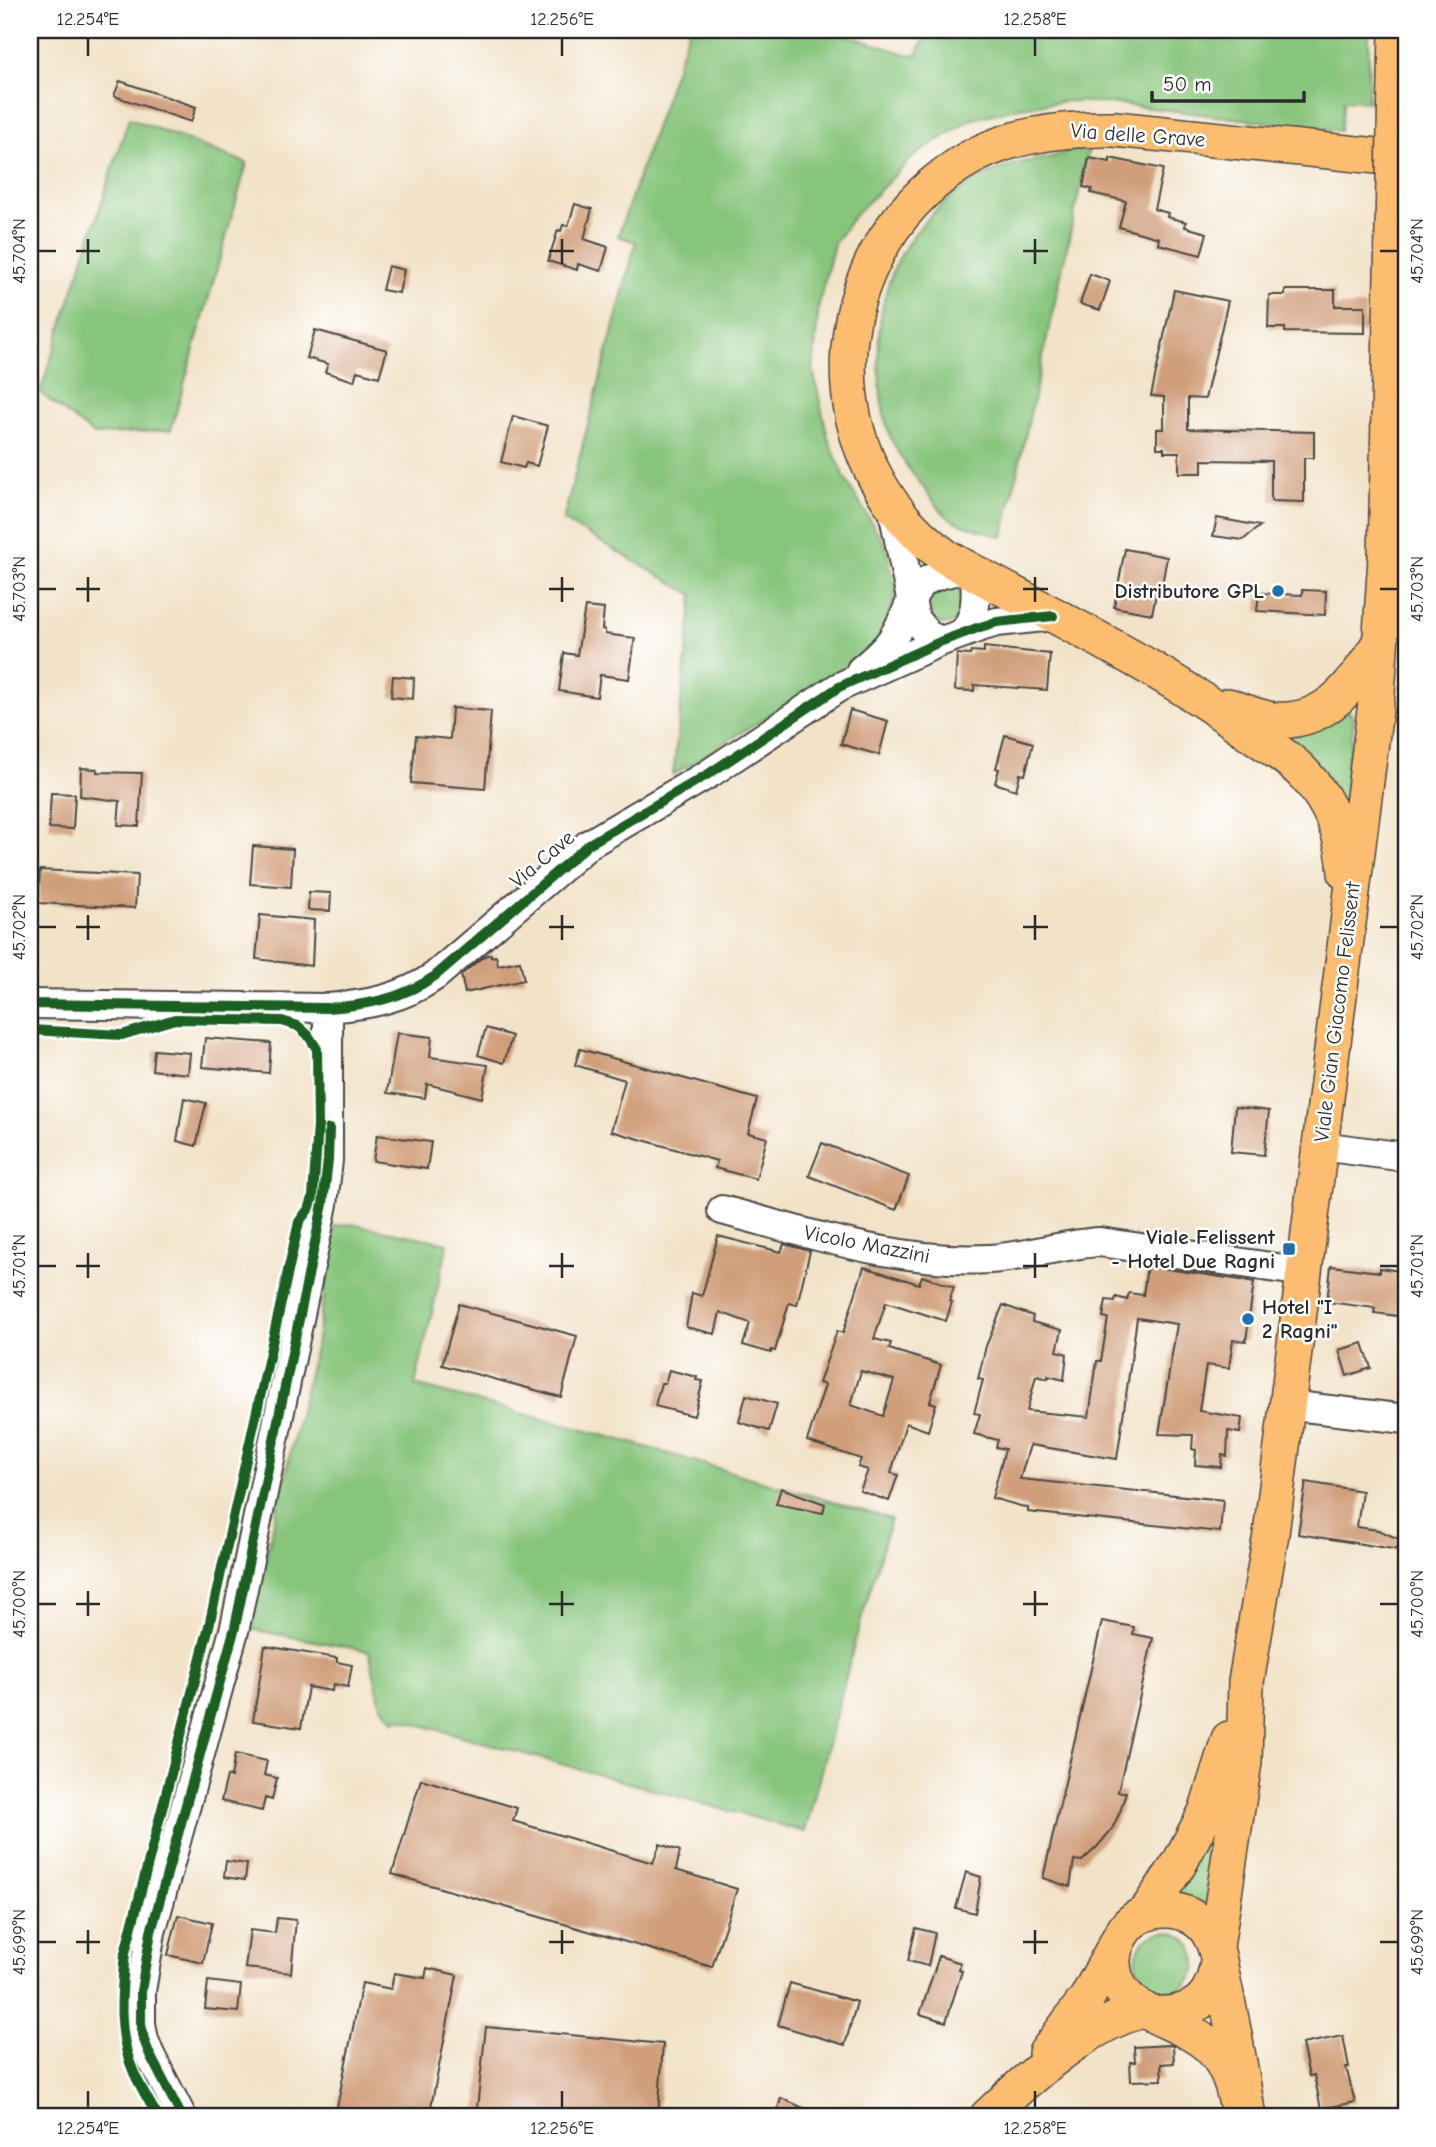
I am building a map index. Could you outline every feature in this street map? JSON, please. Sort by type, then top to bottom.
[{"type":"main road","name":"Viale Gian Giacomo Felissent","points":[[1149,2012],[1178,2013],[1199,2003],[1210,1991],[1216,1976],[1244,1762],[1247,1682],[1271,1534],[1363,811],[1382,638],[1399,156],[1397,30]]},
{"type":"main road","name":"Via delle Grave","points":[[1347,922],[1345,857],[1334,819],[1322,797],[1295,765],[1202,698],[971,571],[926,542],[892,505],[863,449],[850,397],[850,342],[854,310],[861,285],[872,260],[899,217],[915,199],[959,164],[1014,141],[1041,133],[1074,128],[1115,129],[1399,156]]},
{"type":"main road","points":[[1391,340],[1406,297]]},
{"type":"main road","name":"Via delle Grave","points":[[1202,698],[1275,720],[1304,717],[1328,707],[1351,686],[1382,638]]},
{"type":"main road","name":"Viale Gian Giacomo Felissent","points":[[1145,1914],[1179,1864],[1206,1812],[1247,1682]]},
{"type":"main road","points":[[1244,1762],[1238,1932],[1256,2117]]},
{"type":"main road","name":"Viale Gian Giacomo Felissent","points":[[1027,2079],[1087,1998],[1122,1932],[1132,1921],[1145,1914],[1174,1910],[1188,1914],[1210,1933],[1217,1953],[1248,2117]]},
{"type":"main road","points":[[1115,1944],[1113,1968],[1120,1990],[1130,2002],[1180,2026],[1213,2050],[1229,2076],[1240,2117]]},
{"type":"main road","points":[[987,2117],[1027,2079],[1112,2021],[1127,2014],[1149,2012]]},
{"type":"street","points":[[839,687],[880,654],[891,640],[911,597],[934,575],[971,571],[976,596],[974,617],[953,637],[928,635],[921,628],[912,610],[911,597],[892,505]]},
{"type":"street","name":"Via Cave","points":[[30,1004],[328,1008],[375,1003],[393,998],[421,986],[589,844],[710,773],[839,687],[953,637],[997,622],[1053,616]]},
{"type":"street","points":[[182,2117],[144,2040],[141,1991],[154,1921],[235,1627],[323,1204],[328,1160],[328,1008]]},
{"type":"street","points":[[1320,1146],[1406,1157]]},
{"type":"street","name":"Vicolo Mazzini","points":[[722,1210],[911,1257],[990,1259],[1100,1242],[1304,1272]]},
{"type":"street","points":[[1287,1405],[1406,1419]]},
{"type":"green space","points":[[689,30],[831,30],[906,54],[917,55],[928,30],[1369,30],[1368,102],[1344,100],[1340,131],[1117,104],[1069,101],[1019,107],[970,120],[914,156],[852,218],[834,244],[819,303],[813,370],[828,438],[844,477],[885,545],[897,591],[877,648],[673,775],[693,595],[563,520],[636,242],[618,236]]},
{"type":"green space","points":[[129,118],[247,163],[171,430],[94,435],[40,393]]},
{"type":"green space","points":[[1080,142],[1090,143],[1003,537],[948,517],[911,472],[894,445],[882,406],[880,389],[878,356],[883,306],[898,261],[910,240],[946,201],[988,174],[1016,164],[1057,155]]},
{"type":"green space","points":[[952,585],[958,588],[964,600],[958,620],[949,624],[938,623],[926,616],[924,596]]},
{"type":"green space","points":[[1349,711],[1354,719],[1343,803],[1275,731]]},
{"type":"green space","points":[[351,1224],[448,1243],[415,1385],[632,1443],[891,1519],[857,1634],[805,1832],[396,1718],[395,1721],[381,1706],[369,1651],[249,1629],[317,1339],[335,1226]]},
{"type":"green space","points":[[1219,1812],[1210,1908],[1174,1891]]},
{"type":"green space","points":[[1166,1932],[1183,1937],[1191,1945],[1196,1962],[1191,1979],[1183,1987],[1166,1992],[1149,1987],[1141,1979],[1136,1962],[1141,1945],[1149,1937]]},
{"type":"building","points":[[120,81],[196,107],[191,122],[114,96]]},
{"type":"building","points":[[1089,158],[1110,162],[1110,158],[1163,169],[1154,209],[1168,213],[1167,217],[1186,222],[1185,227],[1207,233],[1201,255],[1158,244],[1159,238],[1119,227],[1126,201],[1091,193],[1092,189],[1083,187]]},
{"type":"building","points":[[575,204],[592,209],[584,239],[608,247],[601,271],[578,264],[577,270],[548,261],[558,230],[561,231],[563,225],[568,226]]},
{"type":"building","points":[[388,266],[404,270],[399,293],[382,290]]},
{"type":"building","points":[[1090,274],[1110,281],[1100,310],[1080,304]]},
{"type":"building","points":[[1174,290],[1228,301],[1205,399],[1188,398],[1188,429],[1314,432],[1314,458],[1304,458],[1304,502],[1271,501],[1271,461],[1202,460],[1202,473],[1179,473],[1179,452],[1164,452],[1164,448],[1157,448],[1157,429],[1164,429],[1164,397],[1151,396]]},
{"type":"building","points":[[1285,290],[1335,290],[1335,306],[1365,306],[1365,333],[1285,332],[1285,328],[1268,328],[1269,295],[1285,295]]},
{"type":"building","points":[[315,330],[387,350],[379,377],[357,371],[354,381],[325,372],[328,364],[307,358]]},
{"type":"building","points":[[513,416],[548,426],[537,466],[526,463],[524,468],[501,462]]},
{"type":"building","points":[[1217,518],[1260,526],[1243,540],[1213,536]]},
{"type":"building","points":[[1125,549],[1167,557],[1162,585],[1158,584],[1152,614],[1114,607]]},
{"type":"building","points":[[1302,590],[1326,591],[1325,615],[1257,611],[1259,593],[1302,595]]},
{"type":"building","points":[[585,607],[604,609],[602,629],[605,634],[635,638],[629,679],[600,675],[597,697],[559,691],[564,653],[577,655]]},
{"type":"building","points":[[984,647],[1050,654],[1047,690],[974,685],[974,691],[955,690],[957,654],[984,652]]},
{"type":"building","points":[[393,676],[414,678],[413,699],[391,697]]},
{"type":"building","points":[[452,708],[491,711],[485,789],[411,783],[416,736],[450,739]]},
{"type":"building","points":[[850,710],[888,721],[879,755],[841,744]]},
{"type":"building","points":[[1005,735],[1033,743],[1025,775],[1020,774],[1016,790],[995,783]]},
{"type":"building","points":[[81,768],[97,769],[97,772],[142,773],[139,826],[118,825],[120,801],[80,796]]},
{"type":"building","points":[[51,793],[75,794],[73,829],[49,828]]},
{"type":"building","points":[[253,846],[293,849],[291,887],[250,884]]},
{"type":"building","points":[[40,870],[137,875],[135,908],[38,903]]},
{"type":"building","points":[[309,892],[331,893],[330,911],[308,910]]},
{"type":"building","points":[[260,915],[314,920],[312,966],[256,959]]},
{"type":"building","points":[[491,954],[491,957],[496,956],[498,965],[520,961],[524,980],[465,993],[461,975],[484,956]]},
{"type":"building","points":[[486,1028],[512,1036],[504,1063],[478,1055]]},
{"type":"building","points":[[397,1033],[432,1037],[430,1057],[488,1065],[482,1098],[427,1084],[425,1098],[387,1093]]},
{"type":"building","points":[[205,1038],[271,1043],[269,1073],[202,1067]]},
{"type":"building","points":[[580,1049],[757,1099],[748,1133],[767,1138],[756,1179],[715,1168],[717,1161],[611,1131],[625,1080],[575,1065]]},
{"type":"building","points":[[154,1050],[190,1053],[188,1074],[152,1070]]},
{"type":"building","points":[[184,1098],[206,1103],[196,1146],[177,1141]]},
{"type":"building","points":[[1235,1107],[1269,1111],[1264,1155],[1231,1152]]},
{"type":"building","points":[[377,1135],[431,1142],[427,1169],[373,1161]]},
{"type":"building","points":[[822,1143],[909,1176],[896,1210],[809,1176]]},
{"type":"building","points":[[718,1236],[781,1252],[784,1244],[810,1251],[797,1305],[789,1303],[775,1351],[771,1350],[771,1353],[743,1345],[750,1323],[720,1312],[715,1334],[686,1327],[692,1293],[702,1296]]},
{"type":"building","points":[[1147,1266],[1254,1282],[1246,1341],[1233,1340],[1229,1368],[1206,1365],[1199,1411],[1242,1418],[1240,1433],[1228,1431],[1227,1456],[1222,1455],[1221,1467],[1195,1465],[1193,1435],[1159,1434],[1177,1324],[1137,1318],[1117,1459],[1030,1445],[1020,1479],[1223,1500],[1220,1532],[1028,1512],[1028,1508],[992,1498],[1005,1449],[996,1447],[998,1440],[974,1434],[980,1414],[974,1413],[983,1380],[978,1379],[986,1346],[1003,1305],[1033,1316],[1032,1322],[1062,1330],[1057,1351],[1067,1354],[1064,1380],[1036,1376],[1027,1411],[1089,1417],[1097,1361],[1101,1361],[1108,1318],[1103,1317],[1106,1300],[1115,1301],[1116,1297],[1127,1300],[1129,1293],[1143,1295]]},
{"type":"building","points":[[1331,1266],[1406,1272],[1406,1317],[1374,1313],[1375,1308],[1327,1302]]},
{"type":"building","points":[[864,1267],[919,1284],[922,1276],[954,1287],[946,1321],[886,1302],[874,1339],[891,1343],[889,1349],[941,1365],[930,1402],[936,1404],[928,1431],[906,1423],[891,1473],[898,1475],[889,1501],[860,1491],[868,1470],[858,1467],[861,1459],[807,1441],[825,1385],[819,1383],[837,1331],[843,1333]],"holes":[[[861,1371],[894,1380],[883,1416],[851,1405]]]},
{"type":"building","points":[[459,1304],[577,1336],[561,1397],[442,1365]]},
{"type":"building","points":[[1363,1343],[1371,1368],[1347,1376],[1339,1350]]},
{"type":"building","points":[[669,1370],[703,1381],[694,1416],[655,1406],[661,1383],[665,1383]]},
{"type":"building","points":[[746,1395],[777,1404],[769,1431],[739,1422]]},
{"type":"building","points":[[1306,1482],[1362,1491],[1357,1527],[1378,1530],[1406,1542],[1406,1551],[1298,1534]]},
{"type":"building","points":[[781,1488],[825,1504],[823,1513],[776,1504]]},
{"type":"building","points":[[1102,1621],[1134,1627],[1133,1634],[1153,1638],[1118,1792],[1126,1792],[1120,1812],[1112,1829],[1097,1847],[1082,1861],[1074,1860],[1070,1887],[1043,1878]]},
{"type":"building","points":[[265,1646],[337,1658],[337,1662],[352,1665],[348,1687],[333,1684],[332,1691],[308,1687],[301,1728],[253,1721]]},
{"type":"building","points":[[235,1754],[267,1761],[264,1775],[277,1778],[272,1800],[265,1798],[262,1811],[221,1801],[227,1776],[231,1777]]},
{"type":"building","points":[[421,1779],[517,1808],[513,1821],[653,1863],[660,1844],[680,1851],[676,1870],[737,1889],[712,1967],[392,1874]]},
{"type":"building","points":[[226,1861],[247,1864],[245,1880],[224,1877]]},
{"type":"building","points":[[966,1872],[981,1877],[975,1913],[956,1908]]},
{"type":"building","points":[[178,1915],[212,1923],[203,1963],[168,1955]]},
{"type":"building","points":[[277,1918],[296,1920],[291,1973],[245,1968],[250,1930],[275,1933]]},
{"type":"building","points":[[916,1928],[935,1933],[928,1966],[908,1961]]},
{"type":"building","points":[[939,1956],[961,1963],[959,1970],[962,1971],[946,2022],[920,2014]]},
{"type":"building","points":[[427,1968],[457,1975],[429,2117],[335,2117],[362,1983],[391,1989],[394,1973],[425,1978]]},
{"type":"building","points":[[208,1981],[241,1985],[238,2012],[205,2009]]},
{"type":"building","points":[[790,1983],[857,2002],[845,2045],[778,2025]]},
{"type":"building","points":[[486,2027],[663,2044],[658,2117],[476,2117]]},
{"type":"building","points":[[1343,2036],[1349,2067],[1346,2067],[1355,2102],[1321,2109],[1314,2075],[1309,2076],[1302,2044]]},
{"type":"building","points":[[1173,2046],[1174,2063],[1161,2064],[1162,2080],[1131,2081],[1130,2062],[1135,2062],[1134,2047]]},
{"type":"building","points":[[781,2098],[823,2117],[776,2117]]},
{"type":"cycle path","points":[[30,1004],[328,1008],[370,1003],[397,995],[435,976],[589,844],[710,773],[839,687],[980,627],[997,622],[1053,616]]},
{"type":"cycle path","points":[[30,1030],[122,1035],[175,1019],[282,1021],[298,1026],[317,1049],[318,1125],[313,1197],[310,1207],[299,1222],[209,1626],[125,1953],[122,1999],[125,2044],[134,2073],[158,2117]]},
{"type":"cycle path","points":[[182,2117],[144,2040],[141,1991],[151,1932],[235,1627],[323,1204],[329,1129]]},
{"type":"place","name":"Distributore GPL","points":[[1278,591]]},
{"type":"place","name":"Viale Felissent - Hotel Due Ragni","points":[[1289,1249]]},
{"type":"place","name":"Hotel \"I 2 Ragni\"","points":[[1248,1319]]}]
